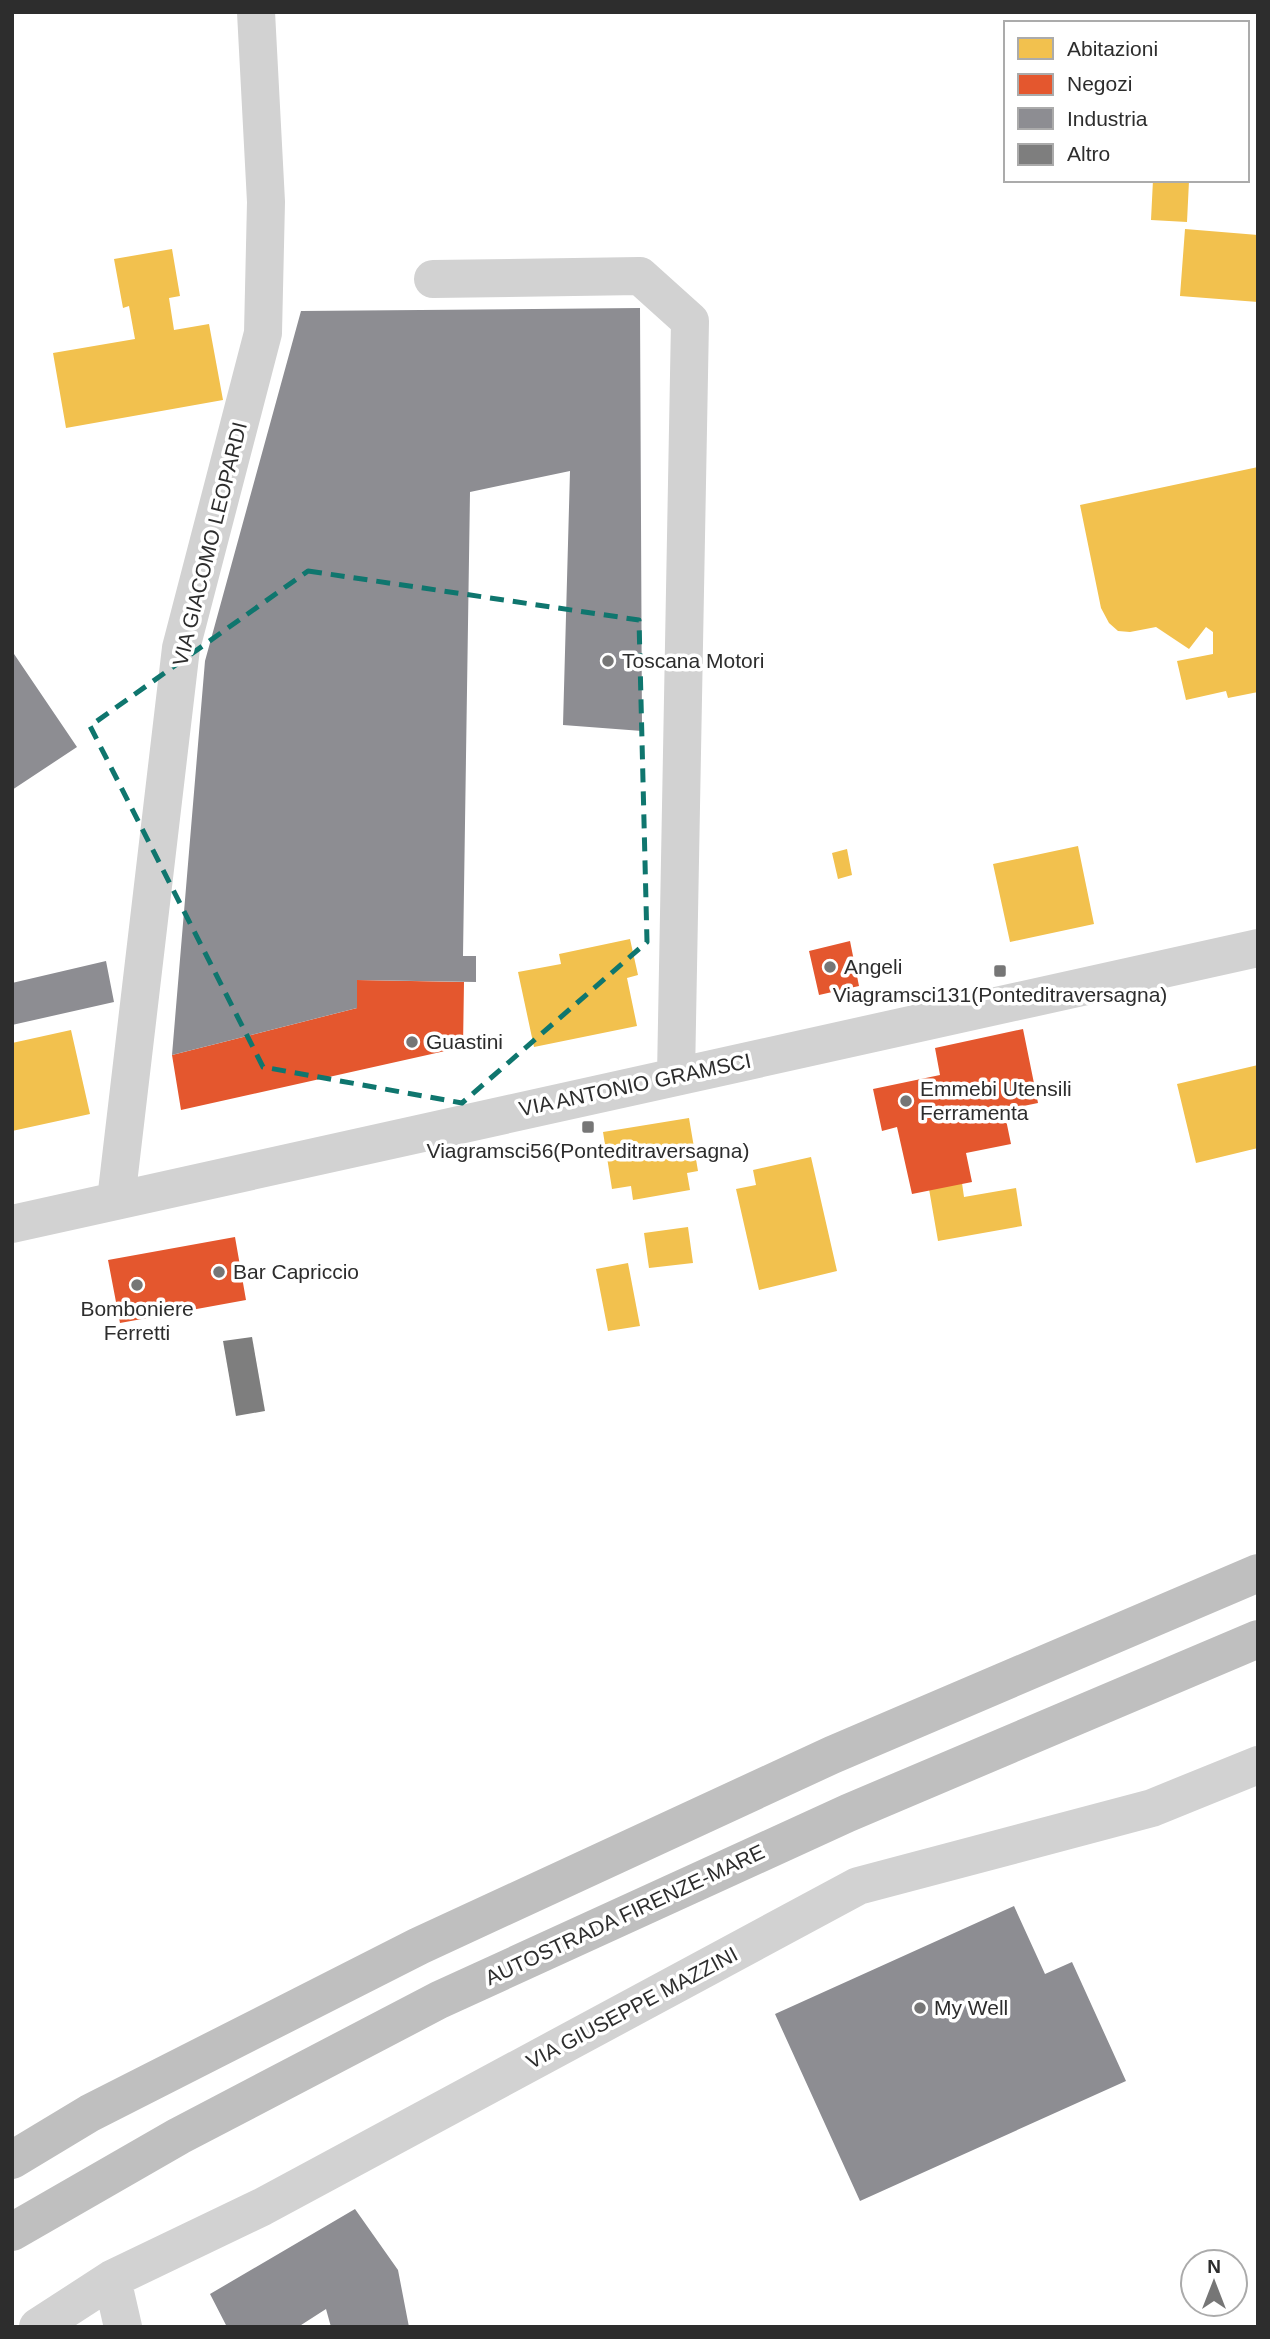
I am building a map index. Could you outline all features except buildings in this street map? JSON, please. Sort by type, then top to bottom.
[{"type":"highway","points":[[12,2160],[90,2113],[419,1946],[832,1755],[1258,1573]]},
{"type":"highway","name":"AUTOSTRADA FIRENZE-MARE","points":[[12,2231],[179,2136],[439,2000],[848,1814],[1258,1639]]},
{"type":"street","name":"VIA GIACOMO LEOPARDI","points":[[116,1200],[181,648],[262,333],[267,202],[256,12]]},
{"type":"street","points":[[433,279],[640,276],[690,321],[676,1076]]},
{"type":"street","name":"VIA ANTONIO GRAMSCI","points":[[12,1224],[1258,948]]},
{"type":"street","name":"VIA GIUSEPPE MAZZINI","points":[[38,2327],[112,2279],[262,2207],[858,1886],[1152,1808],[1258,1765]]},
{"type":"street","points":[[112,2279],[123,2327]]},
{"type":"highlighted area","points":[[308,571],[639,620],[647,942],[462,1103],[263,1067],[90,726]]},
{"type":"place","name":"Toscana Motori","points":[[608,661]]},
{"type":"place","name":"Angeli","points":[[830,967]]},
{"type":"place","name":"Viagramsci131(Ponteditraversagna)","points":[[1000,971]]},
{"type":"place","name":"Guastini","points":[[412,1042]]},
{"type":"place","name":"Emmebi Utensili Ferramenta","points":[[906,1101]]},
{"type":"place","name":"Viagramsci56(Ponteditraversagna)","points":[[588,1127]]},
{"type":"place","name":"Bar Capriccio","points":[[219,1272]]},
{"type":"place","name":"Bomboniere Ferretti","points":[[137,1285]]},
{"type":"place","name":"My Well","points":[[920,2008]]}]
